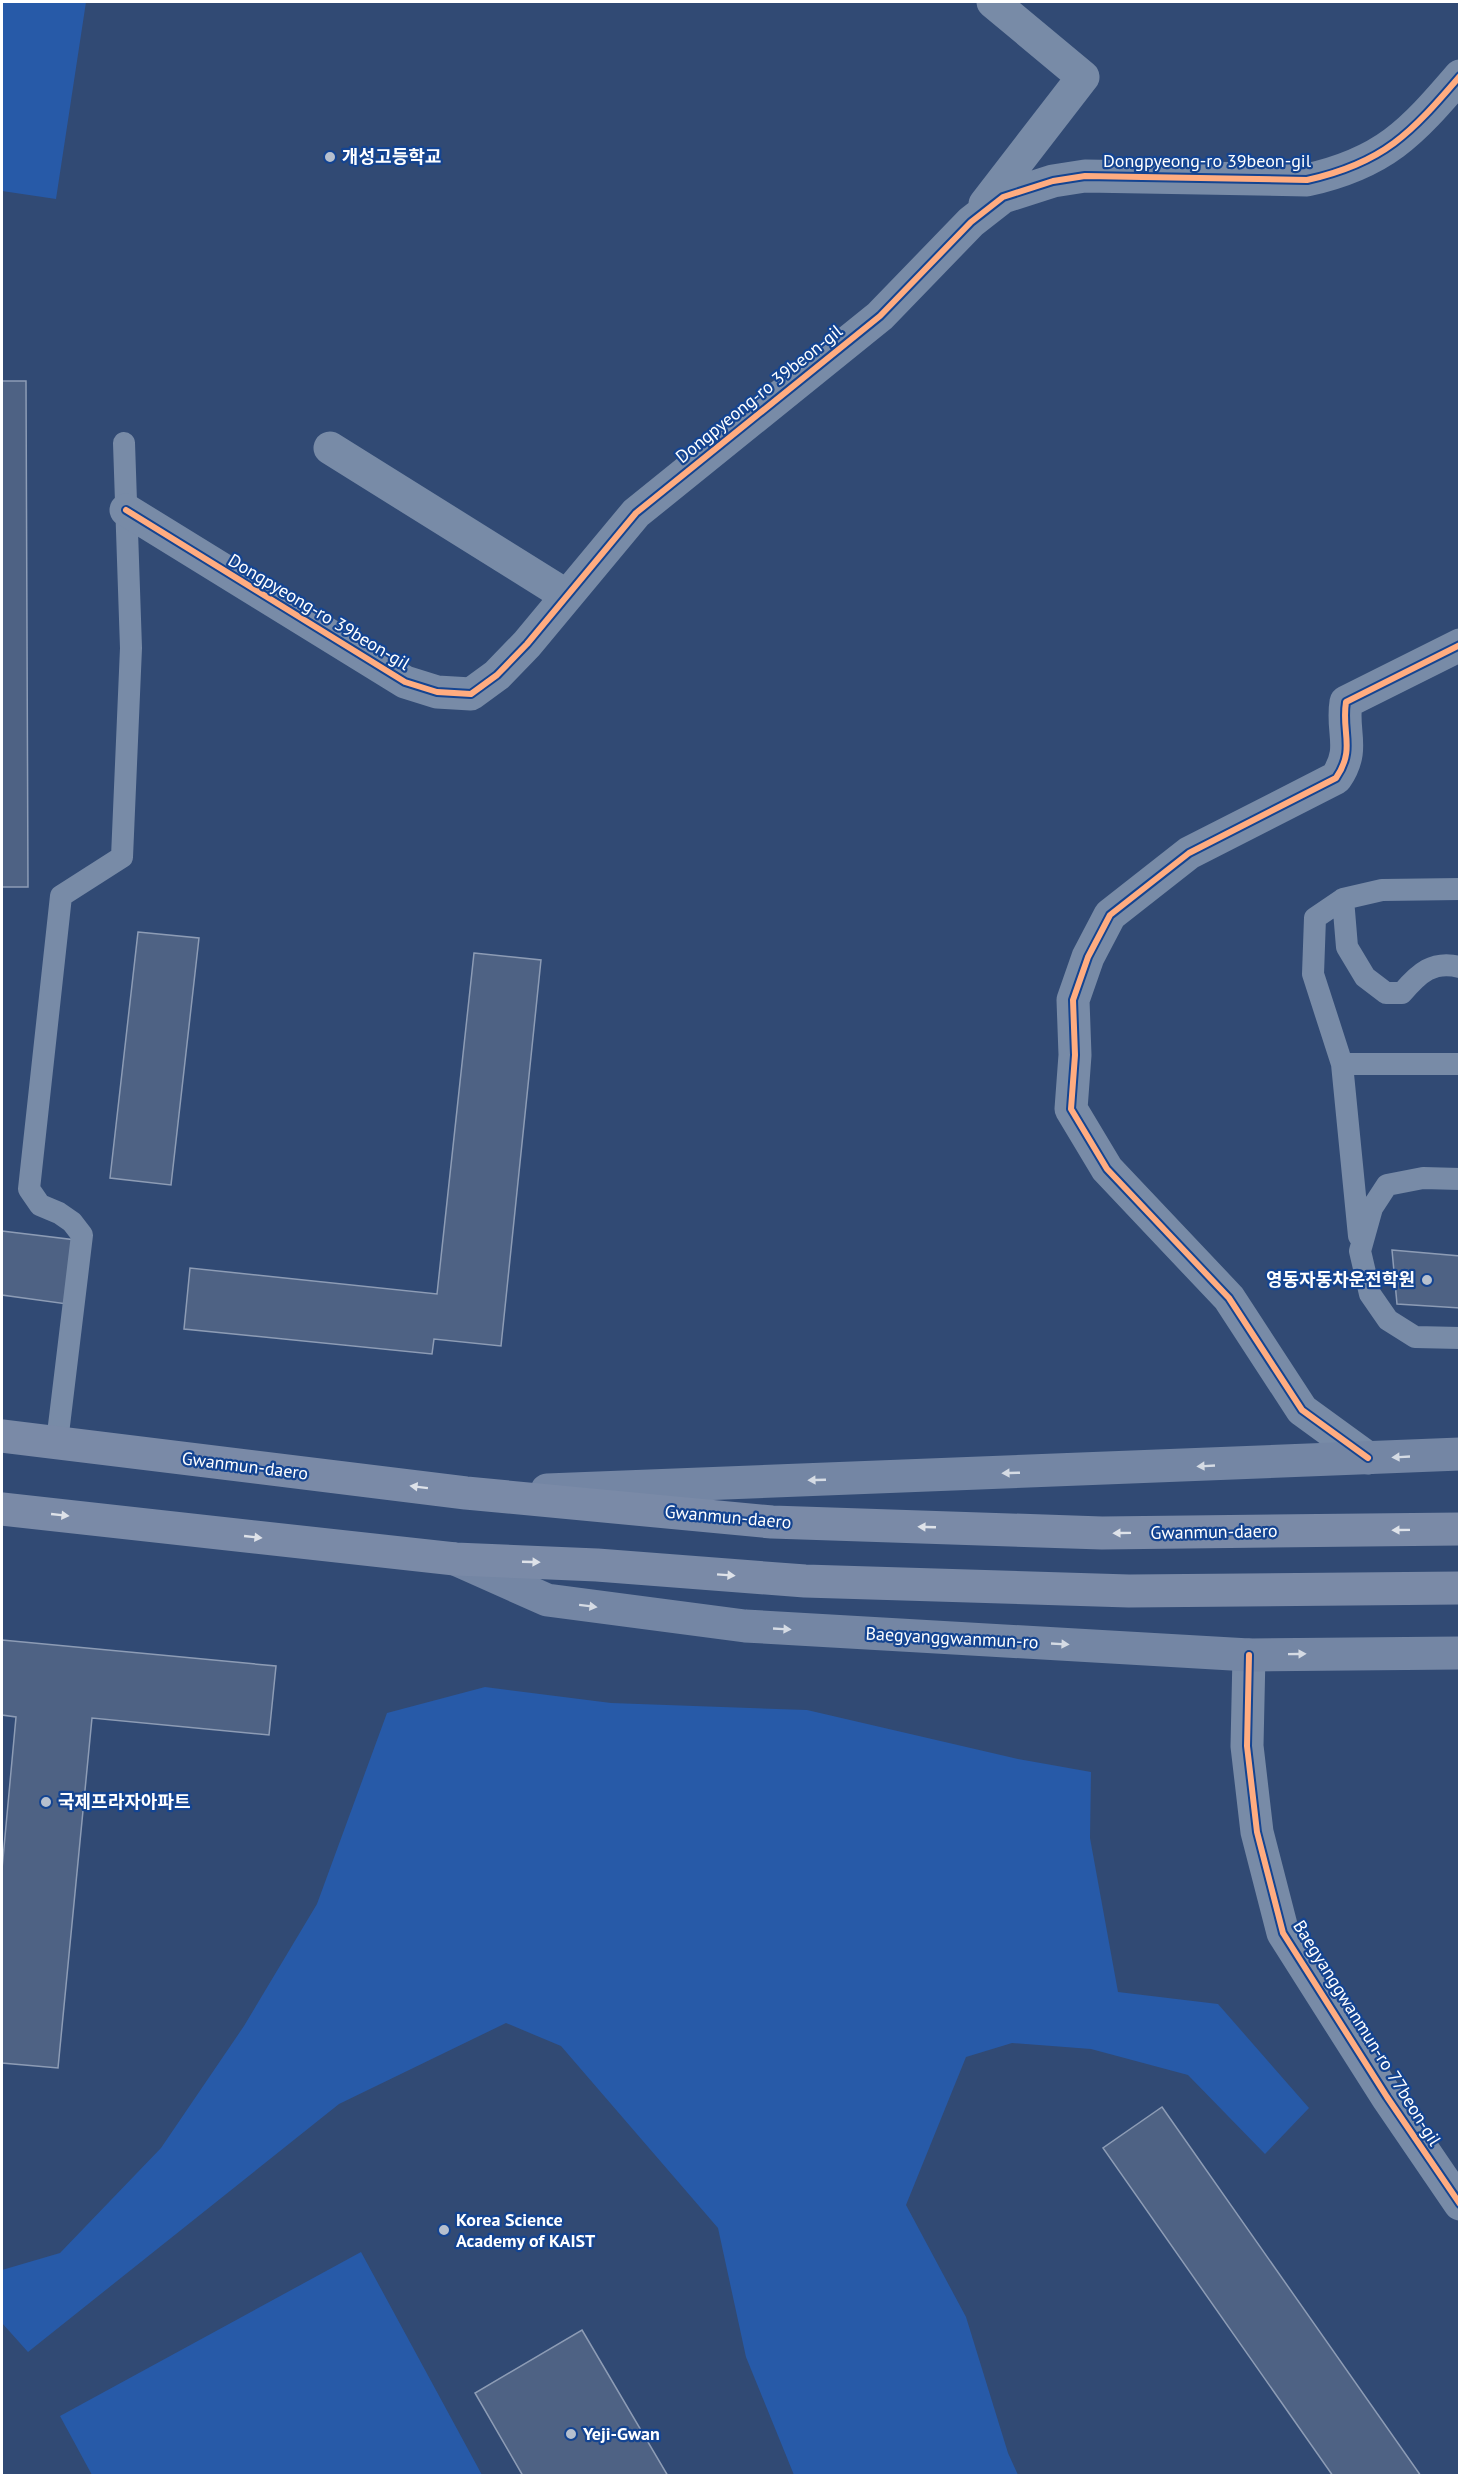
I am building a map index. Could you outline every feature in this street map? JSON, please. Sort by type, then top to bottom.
[{"type":"highway","name":"Gwanmun-daero","points":[[2,1436],[466,1493],[784,1522],[1102,1533],[1460,1529]]},
{"type":"highway","points":[[2,1509],[455,1559],[597,1565],[805,1581],[1117,1591],[1460,1588]]},
{"type":"main road","points":[[466,1493],[1460,1454]]},
{"type":"main road","name":"Baegyanggwanmun-ro","points":[[455,1559],[547,1600],[745,1626],[1249,1655],[1460,1653]]},
{"type":"street","points":[[971,222],[1083,77],[993,2]]},
{"type":"street","name":"Dongpyeong-ro 39beon-gil","points":[[126,510],[405,682],[437,692],[471,694],[497,675],[636,513],[880,316],[971,222],[1003,197],[1053,181],[1085,176],[1307,180],[1339,173],[1395,145],[1429,112],[1460,76]]},
{"type":"street","points":[[330,448],[567,596]]},
{"type":"street","points":[[1368,1458],[1302,1410],[1228,1298],[1107,1169],[1071,1109],[1076,1055],[1073,1000],[1088,957],[1110,915],[1189,853],[1336,778],[1347,756],[1348,735],[1344,717],[1346,702],[1460,645]]},
{"type":"street","name":"Baegyanggwanmun-ro 77beon-gil","points":[[1249,1655],[1247,1746],[1257,1832],[1283,1933],[1386,2097],[1460,2204]]},
{"type":"lane","points":[[57,1442],[82,1235],[65,1217],[40,1205],[29,1189],[61,896],[122,857],[130,648],[124,443]]},
{"type":"lane","points":[[1460,889],[1382,890],[1343,899],[1315,918],[1313,974],[1342,1064],[1360,1251],[1371,1294],[1388,1320],[1415,1337],[1460,1338]]},
{"type":"lane","points":[[1343,899],[1347,947],[1365,977],[1386,993],[1402,993],[1419,974],[1444,963],[1460,967]]},
{"type":"lane","points":[[1342,1064],[1460,1064]]},
{"type":"lane","points":[[1360,1251],[1372,1208],[1387,1185],[1423,1178],[1460,1179]]},
{"type":"shaded area","points":[[2,2],[86,2],[56,199],[2,191]]},
{"type":"shaded area","points":[[485,1687],[611,1703],[807,1710],[1018,1759],[1091,1772],[1090,1838],[1118,1992],[1218,2004],[1309,2108],[1265,2154],[1188,2075],[1091,2049],[1012,2043],[966,2057],[906,2205],[966,2317],[1008,2453],[1018,2475],[794,2475],[746,2357],[718,2228],[561,2046],[506,2023],[339,2104],[28,2352],[2,2323],[2,2270],[60,2253],[161,2148],[244,2026],[317,1904],[387,1713]]},
{"type":"shaded area","points":[[361,2252],[482,2475],[92,2475],[60,2416]]},
{"type":"building","points":[[2,381],[26,381],[28,887],[2,887]]},
{"type":"building","points":[[138,932],[199,938],[171,1185],[110,1178]]},
{"type":"building","points":[[474,953],[541,960],[501,1346],[434,1339],[432,1354],[184,1329],[190,1268],[437,1294]]},
{"type":"building","points":[[2,1231],[76,1240],[67,1304],[2,1295]]},
{"type":"building","name":"영동자동차운전학원","points":[[1392,1250],[1460,1256],[1460,1308],[1397,1304]]},
{"type":"building","name":"국제프라자아파트","points":[[2,1640],[276,1666],[269,1735],[92,1718],[58,2068],[2,2063],[2,1869],[16,1717],[2,1715]]},
{"type":"building","points":[[1162,2107],[1421,2476],[1333,2476],[1103,2148]]},
{"type":"building","name":"Yeji-Gwan","points":[[582,2330],[668,2476],[523,2476],[475,2393]]},
{"type":"cycle path","points":[[126,510],[405,682],[437,692],[471,694],[497,675],[527,644],[636,513],[880,316],[971,222],[1003,197],[1053,181],[1085,176],[1307,180],[1334,173],[1356,165],[1394,143],[1426,114],[1460,76]]},
{"type":"cycle path","points":[[1368,1458],[1302,1410],[1229,1298],[1107,1169],[1071,1109],[1075,1055],[1073,1000],[1088,957],[1110,915],[1189,853],[1336,778],[1342,768],[1347,749],[1346,702],[1460,645]]},
{"type":"cycle path","points":[[1249,1655],[1247,1746],[1257,1832],[1283,1933],[1387,2097],[1460,2204]]},
{"type":"place","name":"개성고등학교","points":[[330,157]]},
{"type":"place","name":"영동자동차운전학원","points":[[1427,1280]]},
{"type":"place","name":"국제프라자아파트","points":[[46,1802]]},
{"type":"place","name":"Korea Science Academy of KAIST","points":[[444,2230]]},
{"type":"place","name":"Yeji-Gwan","points":[[571,2434]]}]
